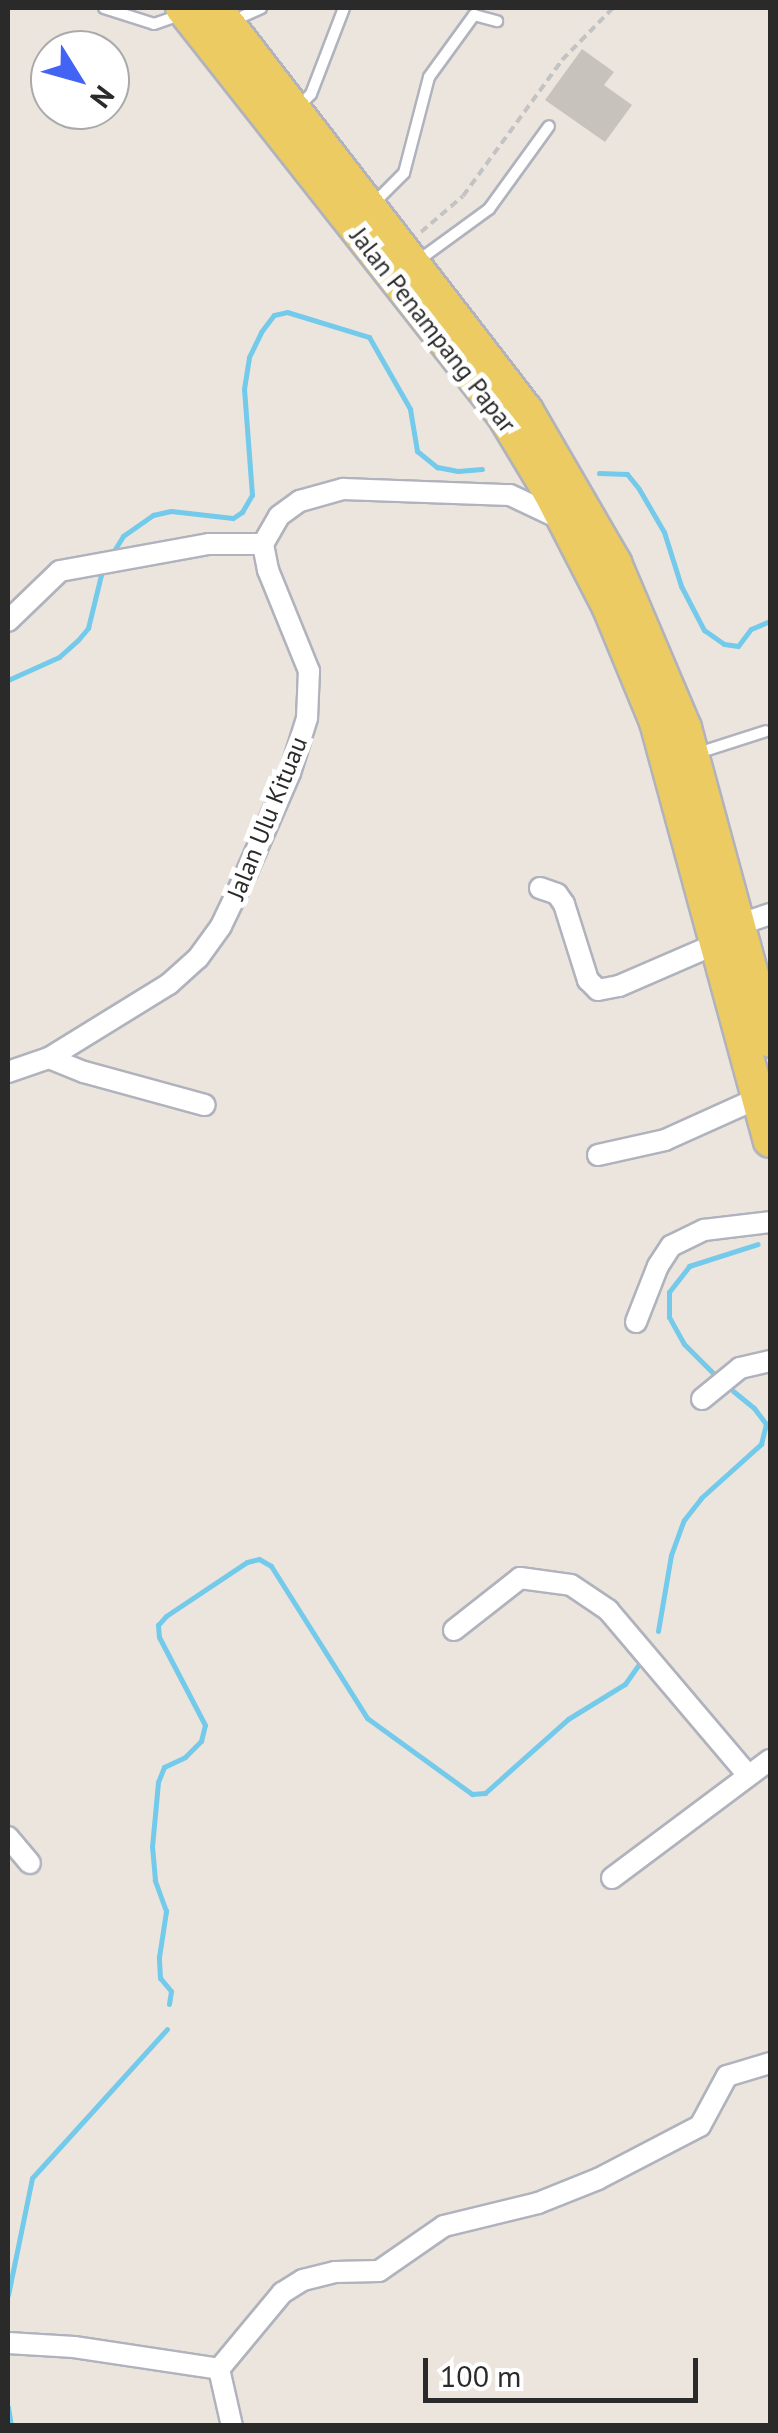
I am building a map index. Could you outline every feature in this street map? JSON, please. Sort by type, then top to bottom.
[{"type":"main road","name":"Jalan Penampang Papar","points":[[203,13],[293,111],[370,207],[527,411],[572,482],[638,614],[692,755],[758,1098],[770,1142]]},
{"type":"main road","name":"Jalan Penampang Papar","points":[[203,13],[503,416],[532,462],[610,608],[656,722],[727,934],[770,1041]]},
{"type":"street","points":[[510,495],[529,482],[532,462]]},
{"type":"street","points":[[8,621],[60,572],[209,544],[263,544],[290,506],[343,488],[510,495],[564,521]]},
{"type":"street","name":"Jalan Ulu Kituau","points":[[8,1072],[49,1058],[169,984],[198,958],[220,926],[268,828],[307,718],[309,672],[268,570],[263,544]]},
{"type":"street","points":[[540,888],[558,894],[564,904],[588,980],[598,990],[619,986],[770,914]]},
{"type":"street","points":[[49,1058],[84,1072],[205,1104]]},
{"type":"street","points":[[598,1154],[665,1140],[758,1098]]},
{"type":"street","points":[[636,1322],[671,1246],[704,1230],[770,1222]]},
{"type":"street","points":[[702,1399],[740,1368],[770,1361]]},
{"type":"street","points":[[454,1630],[520,1578],[570,1585],[608,1610],[746,1774]]},
{"type":"street","points":[[612,1878],[746,1774],[770,1760]]},
{"type":"street","points":[[8,1837],[30,1863]]},
{"type":"street","points":[[218,2369],[282,2293],[302,2280],[335,2272],[378,2270],[444,2226],[538,2203],[598,2178],[700,2126],[727,2076],[770,2063]]},
{"type":"street","points":[[8,2343],[63,2345],[218,2369]]},
{"type":"street","points":[[218,2369],[232,2426]]},
{"type":"lane","points":[[104,8],[154,24],[203,13],[261,8]]},
{"type":"lane","points":[[293,111],[311,94],[344,8]]},
{"type":"lane","points":[[370,207],[404,172],[430,77],[474,15],[498,21]]},
{"type":"lane","points":[[408,256],[489,209],[549,126]]},
{"type":"lane","points":[[692,755],[766,731]]},
{"type":"path","points":[[408,256],[463,196],[562,60],[614,8]]},
{"type":"building","points":[[582,49],[614,72],[604,85],[632,105],[605,142],[545,100]]},
{"type":"waterway","points":[[110,557],[123,536],[153,515],[171,511],[233,518],[242,512],[252,495],[244,389],[249,357],[274,315],[287,312],[369,337],[410,409],[417,451],[437,467],[458,471],[482,469]]},
{"type":"waterway","points":[[599,473],[627,474],[639,489],[664,532],[681,586],[704,630],[724,644],[738,646],[751,629],[770,621]]},
{"type":"waterway","points":[[8,680],[59,657],[78,640],[88,628],[102,571]]},
{"type":"waterway","points":[[714,1374],[684,1344],[669,1317],[669,1292],[689,1266],[758,1244]]},
{"type":"waterway","points":[[658,1631],[671,1555],[684,1520],[701,1498],[761,1444],[766,1424],[733,1391]]},
{"type":"waterway","points":[[169,2004],[171,1991],[160,1978],[159,1957],[166,1911],[155,1880],[152,1847],[158,1782],[164,1767],[185,1757],[201,1741],[205,1725],[159,1637],[158,1625],[166,1616],[247,1562],[259,1559],[271,1566],[367,1718],[472,1794],[485,1793],[568,1719],[625,1684],[641,1661]]},
{"type":"waterway","points":[[8,2295],[32,2178],[167,2029]]},
{"type":"waterway","points":[[8,2407],[11,2426]]}]
